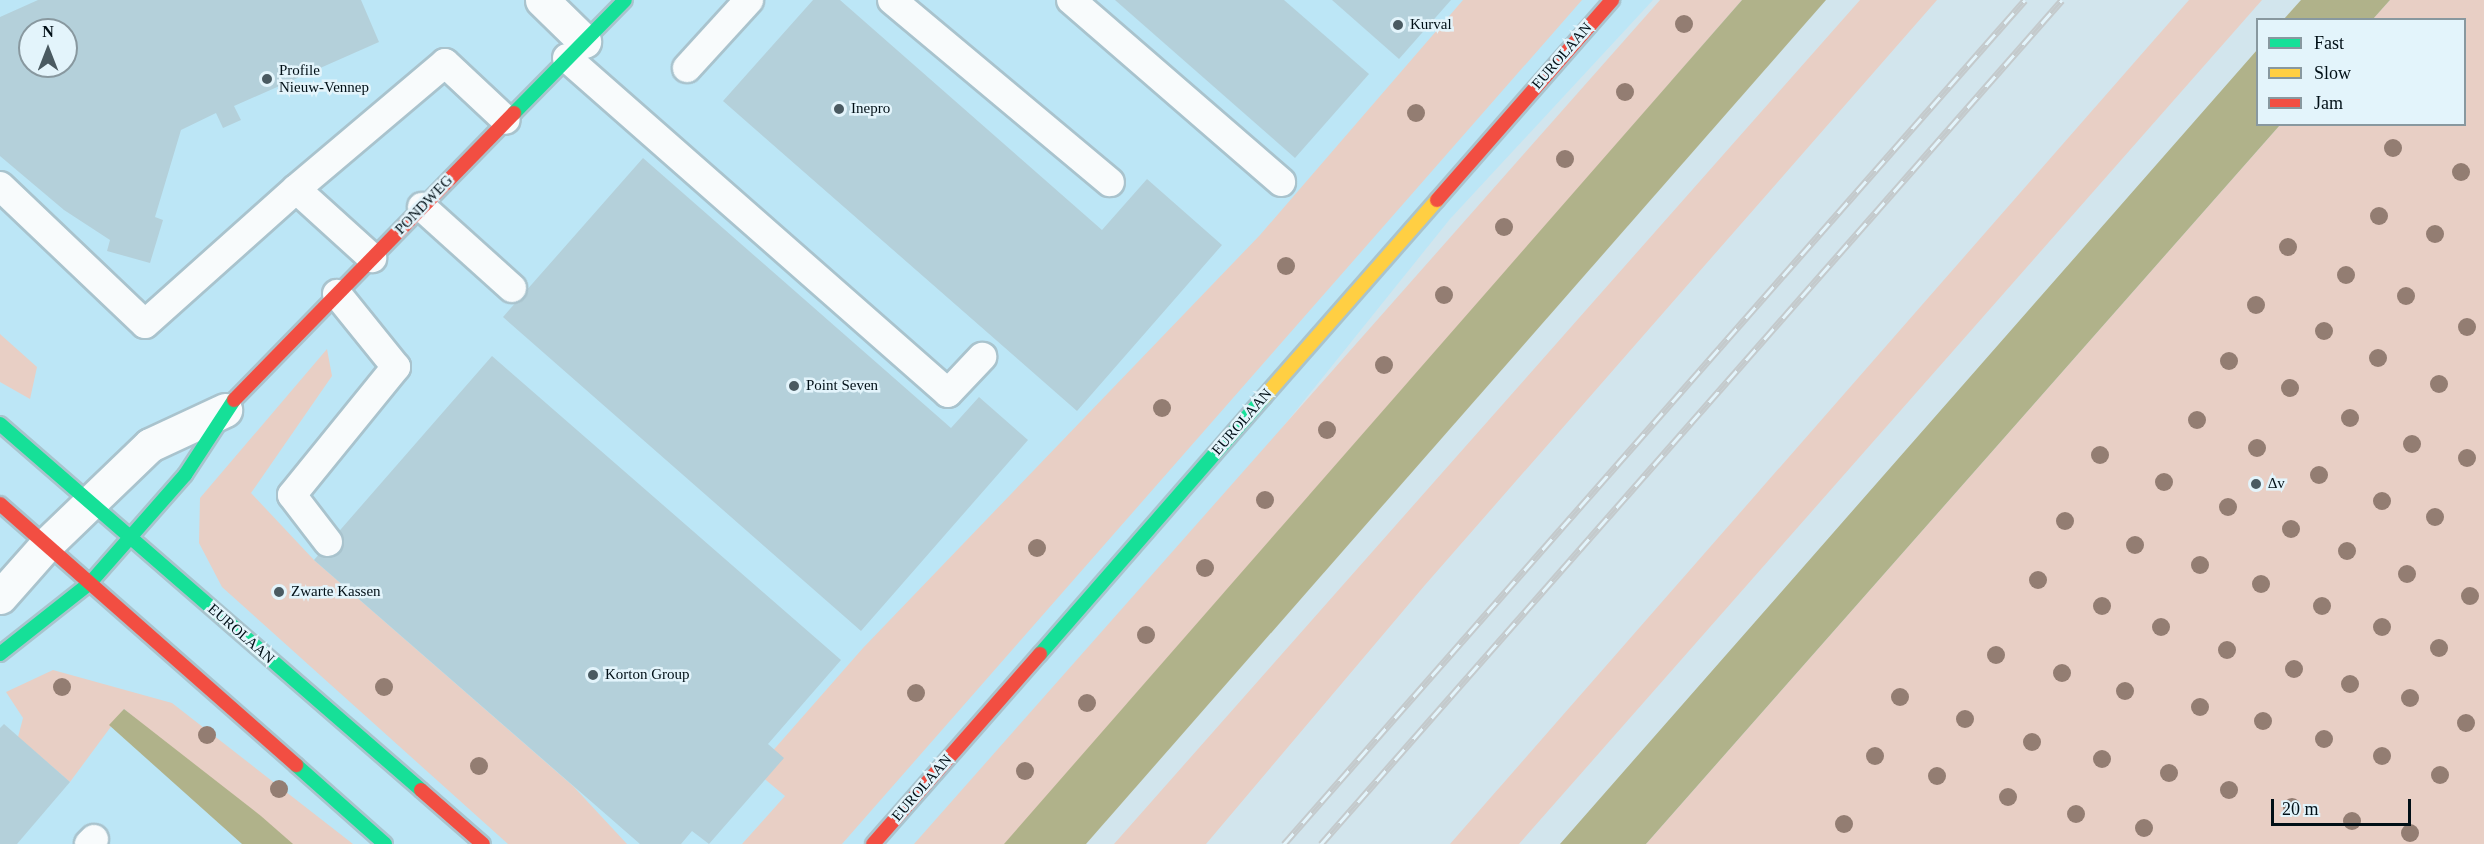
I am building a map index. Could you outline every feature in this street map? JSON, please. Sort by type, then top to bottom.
[{"type":"main road","name":"PONDWEG","points":[[0,654],[90,583],[185,475],[225,410],[625,0]]},
{"type":"main road","name":"EUROLAAN","points":[[873,844],[1611,0]]},
{"type":"main road","name":"EUROLAAN","points":[[0,424],[483,844]]},
{"type":"main road","points":[[0,504],[384,844]]},
{"type":"street","points":[[542,0],[575,50]]},
{"type":"street","name":"PONDWEG","points":[[0,597],[46,545],[150,445],[225,410]]},
{"type":"lane","points":[[687,68],[749,0]]},
{"type":"lane","points":[[892,0],[1110,182]]},
{"type":"lane","points":[[1071,0],[1281,182]]},
{"type":"lane","points":[[575,50],[948,393],[982,357]]},
{"type":"lane","points":[[0,186],[145,324],[296,189],[445,63],[506,120]]},
{"type":"lane","points":[[296,189],[372,258]]},
{"type":"lane","points":[[422,207],[512,288]]},
{"type":"lane","points":[[328,542],[292,495],[396,367],[337,294]]},
{"type":"shaded area","points":[[0,0],[1653,0],[1450,219],[948,844],[0,844]]},
{"type":"shaded area","points":[[1463,0],[1582,0],[842,844],[742,844],[785,796],[755,771],[863,648],[1260,235]]},
{"type":"shaded area","points":[[1660,0],[1742,0],[1009,844],[914,844]]},
{"type":"shaded area","points":[[1742,0],[1826,0],[1086,844],[1004,844]]},
{"type":"shaded area","points":[[1860,0],[1937,0],[1425,585],[1206,844],[1114,844]]},
{"type":"shaded area","points":[[2189,0],[2262,0],[1519,844],[1450,844]]},
{"type":"shaded area","points":[[2301,0],[2390,0],[2374,18],[2285,18]]},
{"type":"shaded area","name":"∆v","points":[[2390,0],[2484,0],[2484,844],[1646,844],[2279,126],[2466,126],[2466,18],[2374,18]]},
{"type":"shaded area","points":[[2256,51],[2256,126],[2279,126],[1646,844],[1560,844]]},
{"type":"shaded area","points":[[0,334],[37,367],[30,399],[0,382]]},
{"type":"shaded area","points":[[327,349],[332,376],[251,493],[314,560],[573,786],[627,844],[508,844],[222,587],[199,543],[200,498]]},
{"type":"shaded area","points":[[53,670],[172,703],[353,844],[282,844],[124,709],[70,782],[18,737],[23,718],[6,692]]},
{"type":"shaded area","points":[[124,709],[261,816],[293,844],[242,844],[109,725]]},
{"type":"building","points":[[38,0],[361,0],[379,42],[234,106],[241,120],[223,128],[216,113],[181,130],[155,217],[163,220],[150,263],[107,251],[110,240],[64,210],[0,156],[0,17]]},
{"type":"building","points":[[813,0],[840,0],[1102,230],[1147,179],[1222,245],[1077,411],[723,101]]},
{"type":"building","points":[[1115,0],[1284,0],[1369,74],[1295,158]]},
{"type":"building","points":[[1332,0],[1451,0],[1399,59]]},
{"type":"building","points":[[643,158],[951,428],[979,397],[1028,440],[861,631],[503,317]]},
{"type":"building","points":[[492,356],[841,660],[768,744],[784,758],[709,844],[692,831],[681,844],[640,844],[314,560]]},
{"type":"building","points":[[4,724],[70,782],[17,844],[0,844],[0,728]]},
{"type":"railway","points":[[1284,844],[2025,0]]},
{"type":"railway","points":[[1321,844],[2062,0]]},
{"type":"traffic: fast","points":[[514,113],[625,0]]},
{"type":"traffic: fast","points":[[1040,654],[1264,397]]},
{"type":"traffic: fast","points":[[0,654],[90,583],[185,475],[234,400]]},
{"type":"traffic: fast","points":[[0,424],[421,790]]},
{"type":"traffic: fast","points":[[296,765],[385,844]]},
{"type":"traffic: slow","points":[[1264,397],[1437,200]]},
{"type":"traffic: jam","points":[[1437,200],[1612,0]]},
{"type":"traffic: jam","points":[[234,400],[514,113]]},
{"type":"traffic: jam","points":[[0,504],[296,765]]},
{"type":"traffic: jam","points":[[873,844],[1040,654]]},
{"type":"traffic: jam","points":[[421,790],[483,844]]},
{"type":"place","name":"Kurval","points":[[1398,25]]},
{"type":"place","name":"Profile Nieuw-Vennep","points":[[267,79]]},
{"type":"place","name":"Inepro","points":[[839,109]]},
{"type":"place","name":"Point Seven","points":[[794,386]]},
{"type":"place","name":"∆v","points":[[2256,484]]},
{"type":"place","name":"Zwarte Kassen","points":[[279,592]]},
{"type":"place","name":"Korton Group","points":[[593,675]]}]
